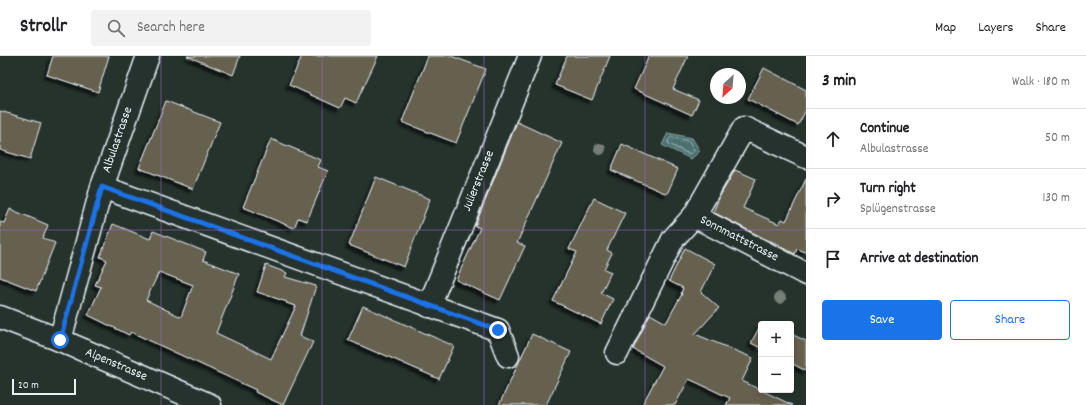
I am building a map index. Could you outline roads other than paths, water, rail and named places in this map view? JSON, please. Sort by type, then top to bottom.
[{"type":"street","name":"Albulastrasse","points":[[60,340],[102,187],[148,56]]},
{"type":"street","name":"Julierstrasse","points":[[429,306],[530,56]]},
{"type":"street","name":"Sonnmattstrasse","points":[[806,158],[744,128],[694,216],[806,274]]},
{"type":"street","points":[[102,187],[498,330],[508,356]]},
{"type":"street","points":[[617,353],[673,239],[694,216]]},
{"type":"street","name":"Alpenstrasse","points":[[0,317],[60,340],[210,405]]},
{"type":"water","points":[[668,133],[692,138],[700,151],[691,159],[662,145]]}]
